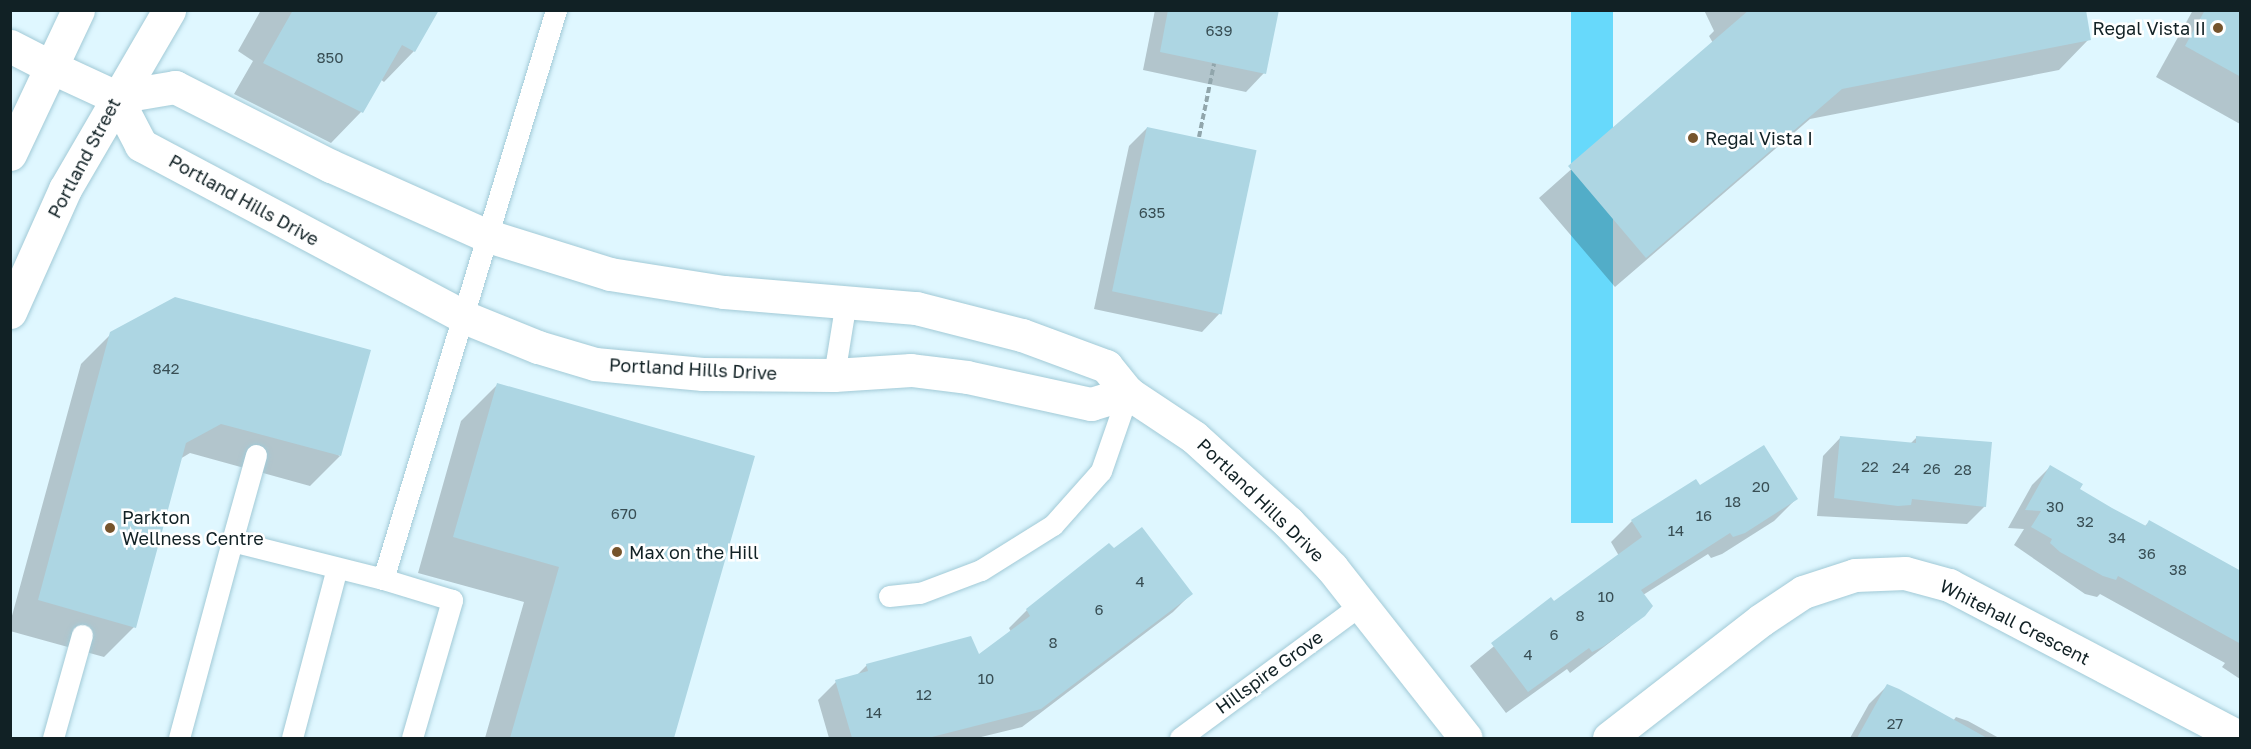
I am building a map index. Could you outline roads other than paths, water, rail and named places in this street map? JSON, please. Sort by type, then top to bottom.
[{"type":"street","points":[[10,154],[78,10]]},
{"type":"street","name":"Portland Street","points":[[10,312],[65,189],[116,98],[170,10]]},
{"type":"street","points":[[10,46],[116,98]]},
{"type":"street","name":"Portland Hills Drive","points":[[1128,393],[1091,404],[967,377],[910,370],[834,375],[703,374],[595,364],[538,347],[464,317],[141,144],[116,98],[175,87],[331,166],[485,236],[610,274],[724,292],[916,308],[1022,334],[1106,366],[1128,393],[1194,437],[1241,477],[1332,568],[1359,606],[1466,738]]},
{"type":"street","name":"Whitehall Crescent","points":[[1609,738],[1761,620],[1803,592],[1855,575],[1905,573],[1949,585],[2240,738]]},
{"type":"lane","points":[[383,579],[464,317],[485,236],[556,10]]},
{"type":"lane","points":[[834,375],[846,301]]},
{"type":"lane","points":[[889,596],[920,593],[981,570],[1053,525],[1101,471],[1128,393]]},
{"type":"lane","points":[[179,738],[256,455]]},
{"type":"lane","points":[[232,541],[383,579],[452,600],[412,738]]},
{"type":"lane","points":[[292,738],[337,568]]},
{"type":"lane","name":"Hillspire Grove","points":[[1180,738],[1359,606]]},
{"type":"lane","points":[[53,738],[82,635]]},
{"type":"place","name":"Regal Vista II","points":[[2218,28]]},
{"type":"place","name":"Regal Vista I","points":[[1693,138]]},
{"type":"place","name":"Parkton Wellness Centre","points":[[110,528]]},
{"type":"place","name":"Max on the Hill","points":[[617,552]]}]
